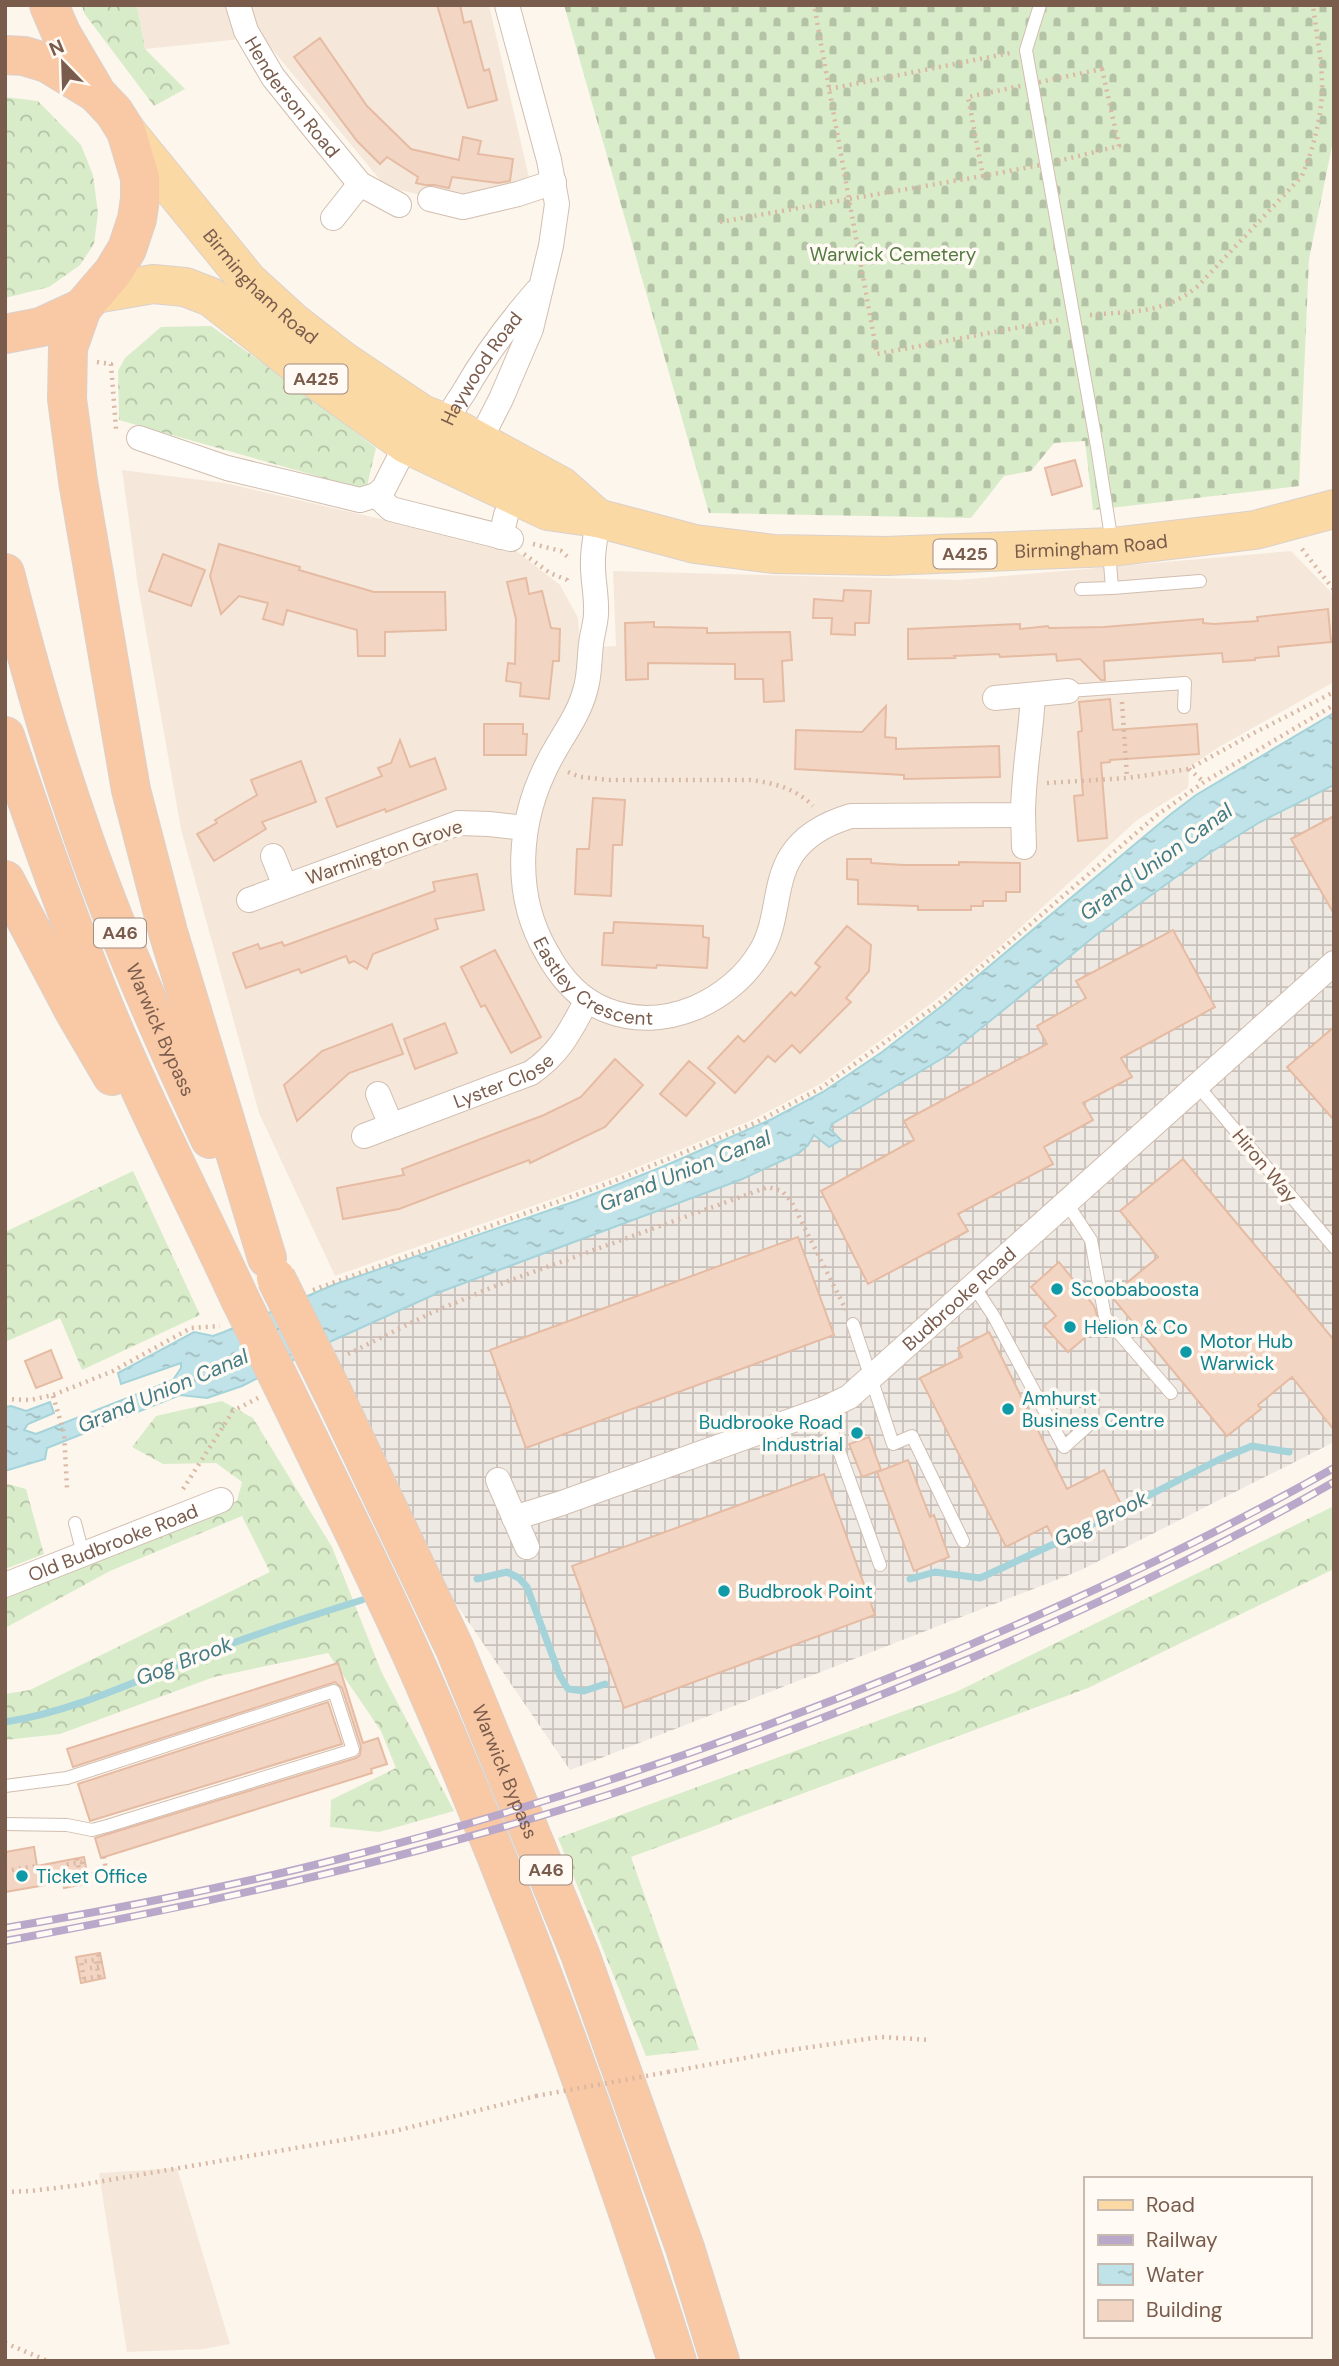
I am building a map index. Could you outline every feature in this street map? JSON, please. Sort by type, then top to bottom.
[{"type":"highway","points":[[49,5],[61,33],[96,93],[114,112],[126,131],[140,178],[137,219],[127,249],[113,272],[88,301],[68,348],[67,400],[78,481],[131,790],[168,932],[281,1277]]},
{"type":"highway","points":[[5,55],[24,56],[47,63],[96,93]]},
{"type":"highway","points":[[5,334],[41,327],[88,301]]},
{"type":"highway","name":"Warwick Bypass","points":[[5,573],[54,749],[106,898],[142,990],[281,1277],[333,1394],[455,1649],[580,1954],[680,2235],[720,2361]]},
{"type":"highway","name":"A46","points":[[5,736],[33,820],[98,993],[158,1129],[222,1262],[233,1310],[300,1420],[421,1677],[542,1970],[595,2113],[677,2361]]},
{"type":"highway","points":[[5,880],[74,1011],[222,1262]]},
{"type":"main road","name":"Birmingham Road","points":[[126,131],[248,281],[429,435],[479,442],[561,486],[597,518]]},
{"type":"main road","name":"Birmingham Road","points":[[88,301],[129,286],[161,284],[186,287],[211,297],[309,374],[429,435],[548,511],[597,518],[695,544],[774,554],[886,556],[1110,547],[1255,530],[1334,509]]},
{"type":"street","name":"Henderson Road","points":[[238,5],[246,31],[273,77],[360,184],[399,205]]},
{"type":"street","name":"Haywood Road","points":[[479,442],[531,329],[557,204],[554,182],[507,5]]},
{"type":"street","points":[[430,199],[463,207],[554,182]]},
{"type":"street","points":[[333,218],[360,184]]},
{"type":"street","name":"Haywood Road","points":[[429,435],[504,329],[539,288]]},
{"type":"street","points":[[139,438],[227,468],[352,500],[376,495],[429,435]]},
{"type":"street","points":[[376,495],[391,509],[506,530]]},
{"type":"street","name":"Eastley Crescent","points":[[597,518],[593,568],[596,614],[586,690],[572,723],[548,762],[529,807],[522,857],[524,887],[538,935],[553,964],[569,984],[587,1000],[623,1016],[663,1017],[694,1008],[724,992],[747,970],[764,947],[771,928],[779,882],[791,856],[808,836],[827,825],[851,816],[1023,815]]},
{"type":"street","points":[[995,698],[1069,691]]},
{"type":"street","points":[[1024,847],[1023,785],[1031,727],[1032,695]]},
{"type":"street","name":"Warmington Grove","points":[[249,900],[458,823],[525,828]]},
{"type":"street","name":"Warmington Grove","points":[[274,856],[285,886]]},
{"type":"street","name":"Budbrooke Road","points":[[514,1518],[824,1409],[849,1397],[1334,963]]},
{"type":"street","name":"Lyster Close","points":[[364,1136],[531,1073],[560,1048],[587,1000]]},
{"type":"street","points":[[378,1094],[391,1125]]},
{"type":"street","points":[[498,1480],[527,1547]]},
{"type":"street","name":"Old Budbrooke Road","points":[[5,1585],[220,1500]]},
{"type":"lane","points":[[1040,5],[1026,50],[1095,435],[1110,547],[1112,588]]},
{"type":"lane","points":[[1081,589],[1200,581]]},
{"type":"lane","points":[[1069,691],[1185,684],[1184,707]]},
{"type":"lane","name":"Hiron Way","points":[[1197,1085],[1334,1247]]},
{"type":"lane","points":[[1066,1202],[1091,1240],[1105,1317],[1171,1393]]},
{"type":"lane","points":[[973,1285],[993,1315],[1064,1447],[1093,1421]]},
{"type":"lane","points":[[853,1324],[893,1444],[912,1436],[963,1541]]},
{"type":"lane","points":[[824,1409],[880,1565]]},
{"type":"lane","points":[[75,1523],[83,1554]]},
{"type":"lane","points":[[5,1786],[67,1777],[334,1691],[352,1750],[92,1830],[67,1825],[5,1824]]},
{"type":"path","points":[[814,5],[877,354],[1073,317],[1164,307],[1182,299],[1303,176],[1311,153],[1321,105],[1322,80],[1313,5]]},
{"type":"path","points":[[829,89],[1026,50]]},
{"type":"path","points":[[720,222],[983,176]]},
{"type":"path","points":[[593,568],[576,563],[561,551],[506,530],[499,544],[518,550],[550,573],[567,580],[576,607],[596,614]]},
{"type":"path","points":[[1300,546],[1333,587]]},
{"type":"path","points":[[1121,688],[1128,778]]},
{"type":"path","points":[[1023,785],[1128,778],[1189,769],[1334,692]]},
{"type":"path","points":[[281,1277],[612,1182],[755,1122],[821,1088],[937,1005],[1157,815],[1204,782],[1334,705]]},
{"type":"path","points":[[548,762],[580,777],[593,779],[766,782],[797,792],[827,825]]},
{"type":"path","points":[[1189,769],[1204,782]]},
{"type":"path","points":[[347,1355],[431,1313],[500,1284],[768,1186],[782,1191],[791,1201],[853,1324]]},
{"type":"path","points":[[5,1399],[30,1400],[53,1395],[113,1371],[191,1328],[215,1328],[233,1310]]},
{"type":"path","points":[[53,1395],[64,1433],[67,1488]]},
{"type":"path","points":[[159,1525],[233,1411],[259,1397]]},
{"type":"path","points":[[75,1874],[106,1871],[104,1857]]},
{"type":"path","points":[[77,1859],[81,1881],[67,1883],[64,1865],[82,1861],[86,1885]]},
{"type":"path","points":[[5,1871],[37,1866]]},
{"type":"path","points":[[90,1968],[101,1966],[97,1956]]},
{"type":"path","points":[[97,1956],[99,1976],[84,1979],[80,1962],[97,1956]]},
{"type":"path","points":[[5,2192],[80,2185],[395,2131],[536,2096],[783,2051],[881,2037],[930,2040]]},
{"type":"path","points":[[5,2343],[48,2361]]},
{"type":"shaded area","points":[[137,5],[489,5],[530,182],[462,204],[386,187],[262,37],[145,49]]},
{"type":"shaded area","points":[[122,470],[225,483],[515,550],[560,585],[578,618],[580,648],[616,646],[613,571],[959,580],[1291,551],[1331,592],[1334,601],[1334,682],[1189,767],[1188,788],[1137,820],[995,951],[932,1003],[822,1083],[752,1120],[609,1179],[335,1276],[259,1113],[181,829],[138,586]]},
{"type":"shaded area","points":[[1334,785],[1334,1442],[1079,1571],[570,1770],[430,1566],[325,1344],[440,1292],[829,1129],[885,1091],[948,1055],[1096,935],[1208,854],[1260,822]]},
{"type":"shaded area","points":[[177,2168],[230,2344],[204,2349],[127,2352],[99,2173]]},
{"type":"green space","points":[[82,5],[137,5],[145,49],[185,89],[154,106],[84,13]]},
{"type":"green space","name":"Warwick Cemetery","points":[[564,5],[1334,5],[1334,136],[1309,259],[1299,486],[1093,510],[1085,441],[1054,443],[1031,471],[1004,476],[971,518],[709,513]]},
{"type":"green space","points":[[5,97],[38,101],[81,145],[93,175],[98,213],[94,244],[80,265],[49,287],[5,298]]},
{"type":"green space","points":[[211,326],[376,448],[366,490],[119,420],[118,371],[125,358],[161,327]]},
{"type":"green space","points":[[133,1171],[200,1315],[82,1370],[60,1318],[5,1342],[5,1232]]},
{"type":"green space","points":[[222,1401],[253,1418],[332,1547],[381,1671],[454,1811],[379,1832],[330,1827],[331,1800],[396,1768],[381,1731],[328,1653],[214,1677],[60,1734],[5,1740],[5,1694],[30,1690],[270,1572],[242,1516],[110,1571],[5,1628],[5,1590],[237,1501],[242,1482],[216,1463],[163,1464],[132,1447],[156,1416]]},
{"type":"green space","points":[[5,1485],[26,1489],[44,1554],[5,1569]]},
{"type":"green space","points":[[1334,1506],[1334,1569],[1088,1688],[631,1857],[699,2050],[646,2056],[558,1838],[956,1692]]},
{"type":"water","name":"Grand Union Canal","points":[[1334,713],[1334,785],[1260,822],[1208,854],[1096,935],[948,1055],[832,1124],[830,1129],[841,1140],[829,1147],[814,1135],[799,1153],[740,1180],[440,1292],[325,1344],[242,1386],[207,1398],[180,1395],[47,1448],[45,1459],[5,1471],[5,1407],[11,1406],[26,1411],[50,1402],[54,1413],[28,1424],[24,1430],[36,1434],[173,1380],[181,1368],[181,1363],[121,1384],[118,1373],[194,1332],[213,1336],[333,1285],[576,1201],[772,1119],[823,1092],[882,1052],[943,1005],[1196,795]]},
{"type":"building","points":[[437,5],[460,5],[464,23],[471,21],[484,71],[489,69],[497,100],[468,108]]},
{"type":"building","points":[[320,38],[367,106],[411,149],[459,160],[463,137],[481,141],[478,154],[513,159],[510,181],[498,183],[452,177],[449,188],[425,185],[416,183],[418,177],[387,157],[380,164],[357,141],[294,57]]},
{"type":"building","points":[[1075,460],[1082,486],[1052,495],[1045,468]]},
{"type":"building","points":[[219,544],[374,592],[445,592],[446,630],[385,632],[385,656],[358,656],[357,630],[287,610],[283,625],[263,619],[268,603],[239,596],[221,614],[210,576]]},
{"type":"building","points":[[163,554],[205,570],[191,606],[149,591]]},
{"type":"building","points":[[526,578],[529,594],[542,591],[551,628],[560,629],[559,661],[553,661],[549,699],[520,696],[521,683],[506,681],[508,663],[515,664],[516,619],[507,582]]},
{"type":"building","points":[[844,590],[871,591],[869,623],[855,623],[855,635],[831,634],[832,618],[813,618],[814,599],[843,601]]},
{"type":"building","points":[[1328,609],[1331,642],[1278,647],[1279,656],[1255,660],[1223,662],[1222,653],[1104,661],[1105,680],[1101,680],[1080,659],[1057,661],[1056,654],[908,659],[908,629],[1020,624],[1020,629],[1048,626],[1104,627],[1203,619],[1203,623],[1214,624],[1258,621],[1257,617]]},
{"type":"building","points":[[654,622],[654,627],[707,628],[707,633],[790,632],[792,660],[782,661],[784,701],[764,702],[763,679],[735,679],[735,664],[648,663],[648,679],[626,680],[625,623]]},
{"type":"building","points":[[1110,699],[1113,730],[1197,724],[1199,754],[1110,760],[1101,763],[1107,838],[1078,841],[1074,796],[1083,795],[1078,732],[1082,731],[1079,702]]},
{"type":"building","points":[[886,706],[885,737],[896,738],[896,749],[999,746],[1000,777],[904,779],[904,775],[795,769],[796,730],[862,732]]},
{"type":"building","points":[[484,724],[523,724],[523,734],[527,734],[526,755],[484,755]]},
{"type":"building","points":[[400,740],[410,767],[435,758],[446,789],[337,827],[326,798],[382,776],[378,768],[391,763]]},
{"type":"building","points":[[301,761],[316,802],[262,822],[266,829],[214,861],[197,834],[257,795],[251,780]]},
{"type":"building","points":[[593,798],[625,800],[622,845],[613,845],[611,896],[575,894],[577,849],[589,849]]},
{"type":"building","points":[[1334,816],[1334,914],[1291,839]]},
{"type":"building","points":[[847,859],[871,859],[871,863],[904,865],[1020,863],[1020,892],[1006,892],[1006,901],[983,901],[983,906],[971,906],[971,910],[918,910],[918,906],[858,904],[858,880],[847,879]]},
{"type":"building","points":[[477,874],[484,910],[435,919],[438,929],[373,954],[367,969],[354,961],[349,963],[346,956],[301,973],[299,969],[246,988],[233,953],[258,944],[260,949],[282,942],[284,946],[435,891],[433,882]]},
{"type":"building","points":[[614,922],[703,926],[703,937],[709,938],[707,968],[602,965],[604,933],[613,933]]},
{"type":"building","points":[[847,926],[871,945],[869,971],[846,998],[851,1002],[800,1053],[792,1045],[775,1062],[768,1056],[735,1093],[708,1068],[738,1036],[744,1042],[791,992],[795,996],[820,967],[815,963]]},
{"type":"building","points":[[1173,930],[1215,1007],[1121,1058],[1132,1077],[1083,1103],[1093,1120],[1044,1147],[1053,1164],[958,1214],[968,1231],[868,1284],[821,1191],[914,1140],[904,1121],[1047,1044],[1037,1026],[1086,998],[1076,981]]},
{"type":"building","points":[[495,950],[541,1037],[511,1053],[485,1005],[481,1007],[461,967]]},
{"type":"building","points":[[445,1023],[457,1053],[415,1069],[404,1039]]},
{"type":"building","points":[[392,1024],[403,1054],[349,1073],[297,1121],[284,1085],[322,1051]]},
{"type":"building","points":[[1334,1027],[1334,1120],[1287,1067]]},
{"type":"building","points":[[615,1059],[643,1085],[605,1127],[530,1163],[529,1160],[399,1209],[343,1219],[337,1188],[404,1175],[402,1169],[544,1115],[581,1097]]},
{"type":"building","points":[[689,1061],[715,1083],[686,1116],[660,1094]]},
{"type":"building","points":[[1183,1159],[1334,1340],[1334,1430],[1292,1377],[1258,1405],[1261,1409],[1227,1436],[1111,1296],[1158,1257],[1120,1211]]},
{"type":"building","points":[[798,1237],[834,1335],[526,1448],[490,1350]]},
{"type":"building","points":[[1059,1262],[1094,1306],[1100,1325],[1068,1352],[1044,1326],[1056,1316],[1031,1287]]},
{"type":"building","points":[[989,1332],[1067,1489],[1104,1470],[1122,1506],[1054,1540],[1047,1526],[1006,1547],[920,1378],[962,1357],[958,1348]]},
{"type":"building","points":[[51,1350],[62,1378],[36,1388],[25,1361]]},
{"type":"building","points":[[869,1437],[881,1470],[862,1477],[849,1444]]},
{"type":"building","points":[[908,1460],[930,1517],[934,1515],[949,1557],[914,1571],[877,1472]]},
{"type":"building","name":"Budbrook Point","points":[[824,1474],[875,1615],[624,1708],[572,1566]]},
{"type":"building","points":[[338,1663],[363,1743],[378,1738],[387,1764],[371,1769],[372,1773],[101,1858],[95,1838],[356,1758],[360,1755],[361,1747],[342,1688],[335,1682],[73,1767],[67,1749]]},
{"type":"building","points":[[328,1702],[342,1744],[90,1821],[78,1784]]},
{"type":"building","points":[[34,1847],[37,1866],[84,1857],[89,1883],[64,1888],[63,1882],[5,1892],[5,1852]]},
{"type":"building","points":[[100,1953],[105,1978],[81,1983],[76,1957]]},
{"type":"waterway","name":"Gog Brook","points":[[910,1579],[935,1572],[980,1578],[1054,1544],[1218,1460],[1252,1446],[1289,1452]]},
{"type":"waterway","name":"Gog Brook","points":[[477,1579],[507,1572],[519,1578],[527,1587],[560,1676],[568,1689],[584,1691],[605,1684]]},
{"type":"waterway","name":"Gog Brook","points":[[5,1722],[79,1703],[239,1641],[362,1600]]},
{"type":"railway","points":[[5,1928],[173,1897],[339,1859],[488,1818],[708,1747],[852,1693],[1029,1619],[1183,1548],[1334,1468]]},
{"type":"railway","points":[[5,1941],[157,1912],[383,1860],[531,1819],[652,1780],[838,1712],[1022,1636],[1202,1552],[1334,1482]]},
{"type":"place","name":"Scoobaboosta","points":[[1057,1289]]},
{"type":"place","name":"Helion & Co","points":[[1070,1327]]},
{"type":"place","name":"Motor Hub Warwick","points":[[1186,1352]]},
{"type":"place","name":"Amhurst Business Centre","points":[[1008,1409]]},
{"type":"place","name":"Budbrooke Road Industrial","points":[[857,1433]]},
{"type":"place","name":"Budbrook Point","points":[[724,1591]]},
{"type":"place","name":"Ticket Office","points":[[22,1876]]}]
